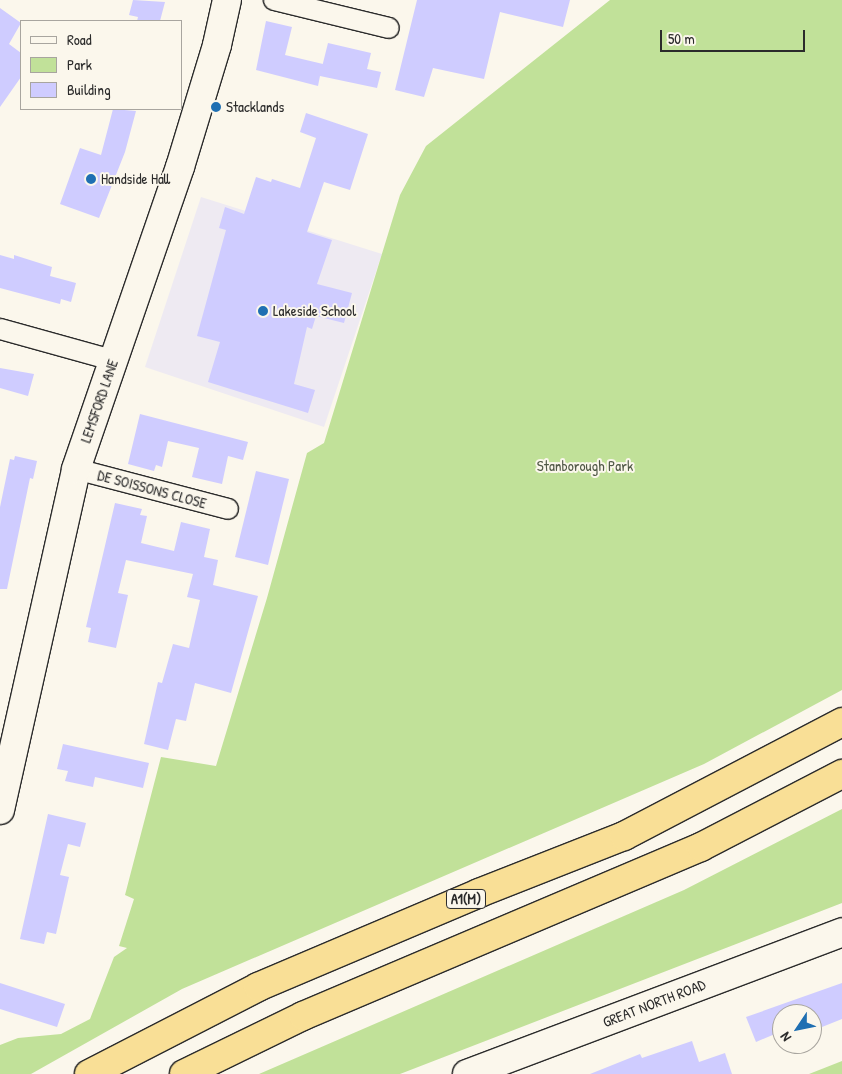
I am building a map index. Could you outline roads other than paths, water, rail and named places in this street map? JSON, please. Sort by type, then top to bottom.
[{"type":"highway","name":"A1(M)","points":[[89,1074],[258,987],[479,893],[624,836],[842,722]]},
{"type":"highway","points":[[184,1074],[304,1016],[700,847],[842,774]]},
{"type":"street","name":"LEMSFORD LANE","points":[[0,810],[76,469],[180,167],[217,45],[227,0]]},
{"type":"street","points":[[274,0],[389,28]]},
{"type":"street","points":[[0,329],[112,360]]},
{"type":"street","name":"DE SOISSONS CLOSE","points":[[76,469],[228,509]]},
{"type":"street","name":"GREAT NORTH ROAD","points":[[467,1074],[842,932]]},
{"type":"place","name":"Stacklands","points":[[216,107]]},
{"type":"place","name":"Handside Hall","points":[[91,179]]},
{"type":"place","name":"Lakeside School","points":[[263,311]]},
{"type":"park label","name":"Stanborough Park","points":[[585,466]]}]
